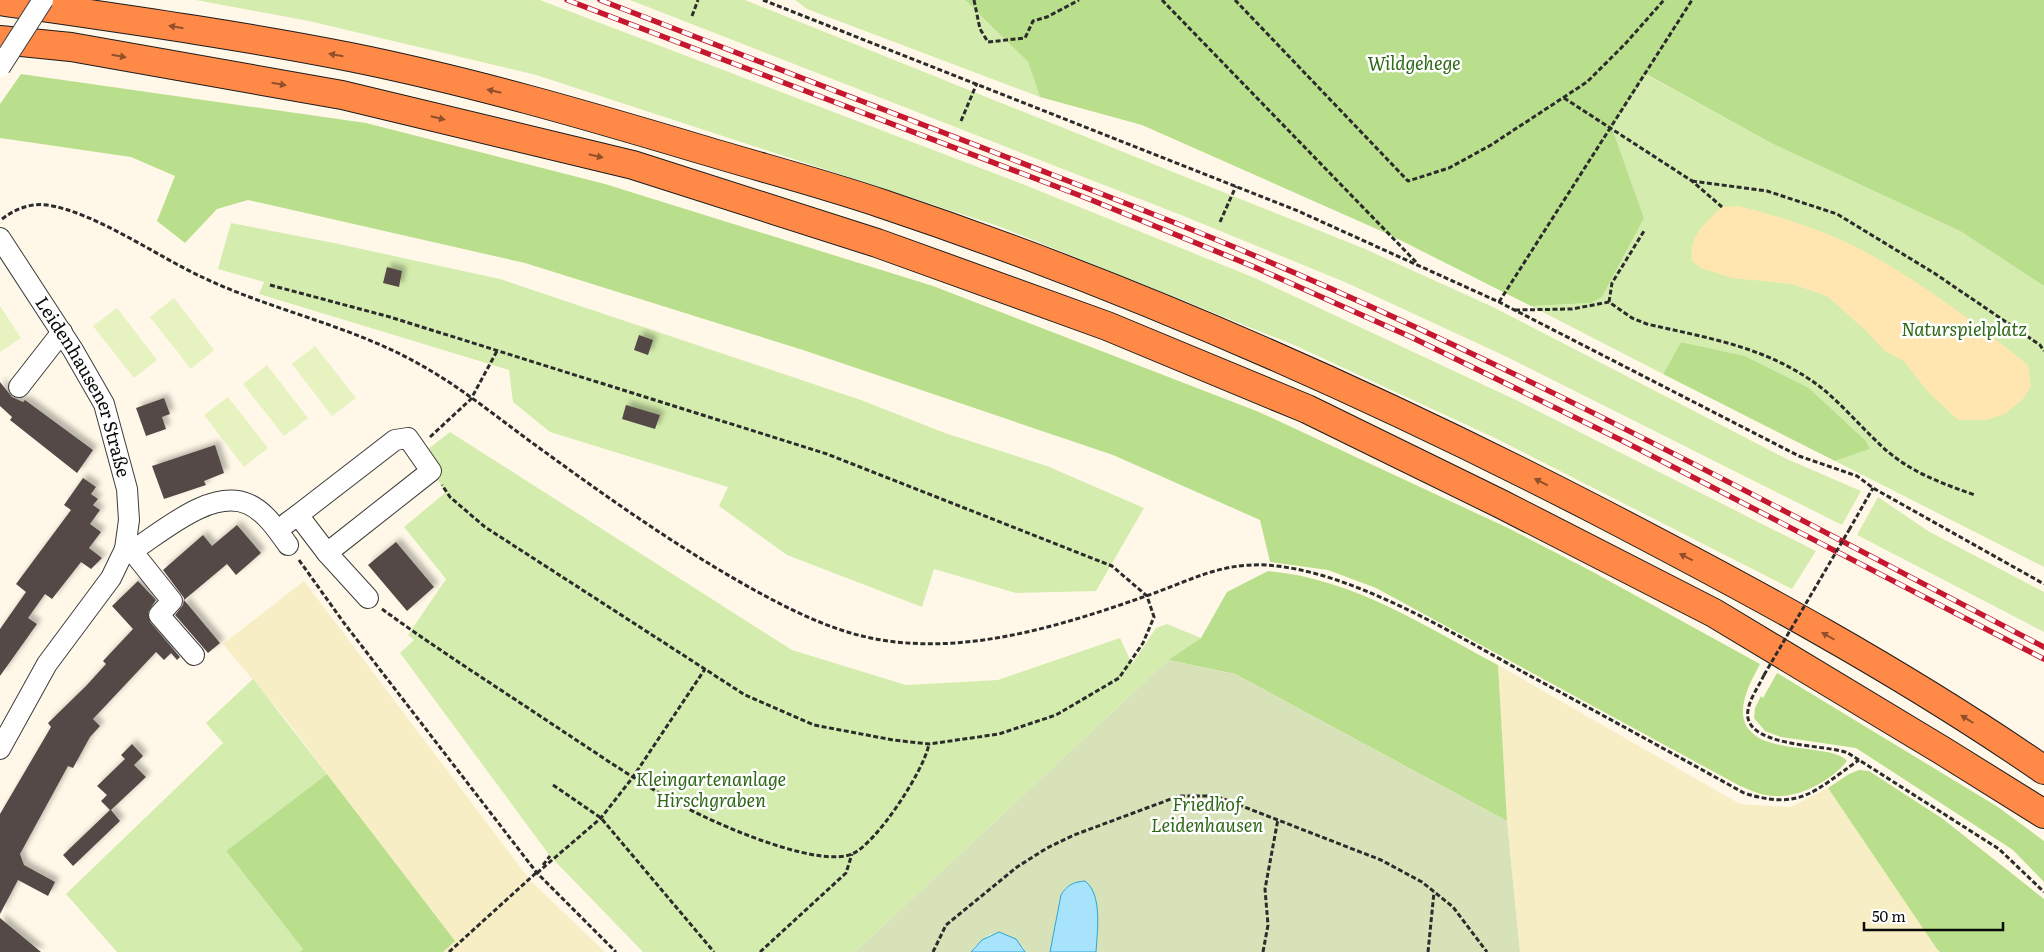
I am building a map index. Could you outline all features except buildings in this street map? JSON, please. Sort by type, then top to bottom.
[{"type":"highway","points":[[0,0],[351,57],[542,102],[882,204],[1119,290],[1324,377],[1524,473],[1729,579],[1910,683],[2044,770]]},
{"type":"highway","points":[[63,0],[129,20]]},
{"type":"highway","points":[[0,40],[71,47],[342,95],[633,165],[877,243],[1107,326],[1307,409],[1501,504],[1705,609],[1943,751],[2044,814]]},
{"type":"street","points":[[0,67],[43,0]]},
{"type":"street","name":"Leidenhausener Straße","points":[[0,238],[62,332],[104,404],[127,489],[129,520],[128,550],[111,578],[6,720],[0,749]]},
{"type":"street","points":[[19,387],[62,332]]},
{"type":"street","points":[[194,655],[159,615],[172,601],[128,550],[195,510],[220,501],[232,499],[250,505],[283,538],[298,515],[395,440],[408,438],[431,471],[327,553]]},
{"type":"street","points":[[298,515],[327,553],[368,598]]},
{"type":"path","points":[[692,16],[698,0]]},
{"type":"path","points":[[763,0],[1236,186],[1418,264],[1499,302],[1799,456],[1858,476],[1873,488],[2044,583]]},
{"type":"path","points":[[774,4],[778,0]]},
{"type":"path","points":[[974,0],[980,29],[988,42],[1024,38],[1033,21],[1048,17],[1079,0]]},
{"type":"path","points":[[1162,0],[1418,264]]},
{"type":"path","points":[[1235,0],[1408,181],[1449,168],[1491,145],[1587,82],[1626,44],[1664,0]]},
{"type":"path","points":[[1499,302],[1612,128],[1692,0]]},
{"type":"path","points":[[962,121],[977,83]]},
{"type":"path","points":[[1564,98],[1692,181],[1722,207]]},
{"type":"path","points":[[1692,181],[1768,191],[1837,214],[1934,273],[2040,346],[2044,351]]},
{"type":"path","points":[[1220,222],[1236,186]]},
{"type":"path","points":[[0,220],[24,206],[44,204],[74,212],[204,278],[371,342],[419,364],[584,480],[715,566],[789,608],[860,635],[914,643],[969,641],[1020,633],[1147,596],[1217,568],[1243,565],[1271,566],[1321,576],[1380,597],[1484,650],[1744,793],[1773,800],[1789,801],[1806,797],[1859,760]]},
{"type":"path","points":[[1609,302],[1612,283],[1644,231]]},
{"type":"path","points":[[270,285],[390,317],[836,458],[1112,566],[1147,596],[1154,617],[1143,643],[1119,678],[1056,716],[999,734],[929,744],[814,725],[745,694],[486,527],[450,497],[431,471]]},
{"type":"path","points":[[1514,310],[1572,309],[1609,302],[1632,318],[1647,324],[1744,347],[1770,356],[1816,383],[1904,464],[1922,475],[1975,495]]},
{"type":"path","points":[[416,449],[446,424],[471,399],[497,351]]},
{"type":"path","points":[[1873,488],[1764,675],[1748,710],[1751,725],[1758,732],[1770,738],[1791,744],[1838,749],[1859,760],[1999,850],[2044,892]]},
{"type":"path","points":[[283,538],[344,623],[536,873],[616,952]]},
{"type":"path","points":[[368,598],[411,630],[633,777],[706,817],[751,837],[810,854],[829,856],[852,854]]},
{"type":"path","points":[[449,952],[536,873],[601,818],[633,777],[705,669]]},
{"type":"path","points":[[760,952],[846,873],[852,854],[875,834],[914,782],[924,764],[929,744]]},
{"type":"path","points":[[553,785],[601,818],[714,952]]},
{"type":"path","points":[[933,952],[946,925],[1017,867],[1047,848],[1116,819],[1179,796],[1216,796],[1381,860],[1422,882],[1453,907],[1487,952]]},
{"type":"path","points":[[1263,952],[1268,926],[1265,889],[1278,819]]},
{"type":"path","points":[[536,873],[550,856]]},
{"type":"path","points":[[1428,952],[1434,892]]},
{"type":"shaded area","points":[[304,581],[530,880],[605,952],[443,952],[454,941],[285,718],[223,644]]},
{"type":"shaded area","points":[[1498,665],[1740,804],[1790,807],[1828,788],[1940,952],[1520,952],[1507,821]]},
{"type":"green space","points":[[196,0],[540,0],[1020,183],[1255,278],[1516,400],[1816,551],[1792,589],[1497,439],[1294,345],[998,226],[536,75],[309,21]]},
{"type":"green space","points":[[630,0],[745,0],[1365,249],[1493,307],[1787,459],[1861,491],[1842,525],[1505,356],[1347,283],[1186,217]]},
{"type":"green space","points":[[795,0],[965,0],[1028,62],[1040,97],[807,9]]},
{"type":"green space","name":"Wildgehege","points":[[965,0],[2044,0],[2044,286],[1960,231],[1771,143],[1646,74],[1612,128],[1644,218],[1602,297],[1591,303],[1531,306],[1388,234],[1142,125],[1040,97],[1028,62]]},
{"type":"green space","points":[[21,74],[366,123],[605,184],[933,286],[1259,412],[1508,528],[1591,571],[1760,664],[1747,691],[1743,711],[1748,729],[1756,736],[1778,745],[1831,753],[1841,756],[1847,761],[1832,775],[1804,791],[1784,796],[1774,796],[1752,791],[1376,588],[1328,570],[1270,562],[1260,520],[1113,455],[803,350],[525,263],[248,200],[217,209],[185,243],[157,221],[175,176],[131,157],[0,138],[0,104]]},
{"type":"green space","name":"Naturspielplatz","points":[[1645,74],[1771,143],[1960,231],[2044,286],[2044,567],[1835,461],[1870,449],[1866,441],[1809,388],[1745,356],[1681,342],[1663,374],[1531,306],[1591,303],[1602,297],[1644,218],[1612,128]]},
{"type":"green space","points":[[231,223],[500,279],[861,400],[945,433],[1047,466],[1144,508],[1096,591],[1016,593],[934,569],[922,607],[787,555],[719,506],[728,487],[550,432],[513,402],[509,370],[259,294],[264,282],[218,269]]},
{"type":"green space","points":[[174,298],[214,350],[191,369],[150,317]]},
{"type":"green space","points":[[0,306],[21,338],[0,352]]},
{"type":"green space","points":[[117,308],[157,360],[134,378],[93,326]]},
{"type":"green space","points":[[1681,342],[1745,356],[1809,388],[1866,441],[1870,449],[1835,461],[1663,374]]},
{"type":"green space","points":[[315,346],[356,398],[332,416],[292,364]]},
{"type":"green space","points":[[267,365],[308,418],[284,436],[243,384]]},
{"type":"green space","points":[[228,397],[268,448],[244,467],[204,415]]},
{"type":"green space","name":"Kleingartenanlage Hirschgraben","points":[[450,432],[792,650],[906,685],[998,680],[1120,638],[1132,664],[1156,628],[1167,624],[1201,638],[1168,660],[855,952],[643,952],[550,856],[400,653],[414,640],[408,635],[446,579],[404,527],[445,493],[423,453]]},
{"type":"green space","points":[[1878,497],[1928,531],[2044,592],[2044,632],[1857,535]]},
{"type":"green space","points":[[1268,571],[1299,575],[1329,583],[1358,594],[1415,620],[1498,665],[1507,821],[1235,674],[1168,660],[1201,638],[1227,592]]},
{"type":"green space","name":"Friedhof Leidenhausen","points":[[1168,660],[1235,674],[1507,821],[1520,952],[1096,952],[1096,908],[1075,882],[1066,887],[1061,895],[1050,952],[1025,952],[1023,947],[991,934],[974,947],[971,952],[855,952]]},
{"type":"green space","points":[[1777,673],[1998,807],[2044,841],[2044,882],[2013,850],[1856,748],[1781,737],[1765,731],[1754,718],[1755,708]]},
{"type":"green space","points":[[253,679],[327,774],[226,851],[303,949],[300,952],[117,952],[66,894],[223,743],[206,723]]},
{"type":"green space","points":[[1859,770],[1869,771],[1943,819],[2044,899],[2044,952],[1940,952],[1828,788],[1849,774]]},
{"type":"green space","points":[[327,774],[455,941],[443,952],[300,952],[303,949],[226,851]]},
{"type":"sand","points":[[1739,206],[1790,221],[1840,239],[1892,267],[1932,293],[1972,321],[2028,365],[2031,386],[2024,398],[2005,414],[1986,420],[1958,420],[1928,392],[1904,361],[1885,351],[1864,329],[1827,296],[1792,284],[1732,278],[1701,268],[1692,261],[1695,237],[1722,207]]},
{"type":"water","points":[[1085,881],[1091,887],[1097,904],[1096,952],[1050,952],[1061,895],[1071,885]]},
{"type":"water","points":[[999,932],[1016,939],[1025,952],[971,952],[982,940]]},
{"type":"railway","points":[[567,0],[1089,199],[1252,266],[1411,337],[1625,442],[2044,659]]},
{"type":"railway","points":[[600,0],[1150,213],[1354,299],[1554,393],[2044,647]]}]
